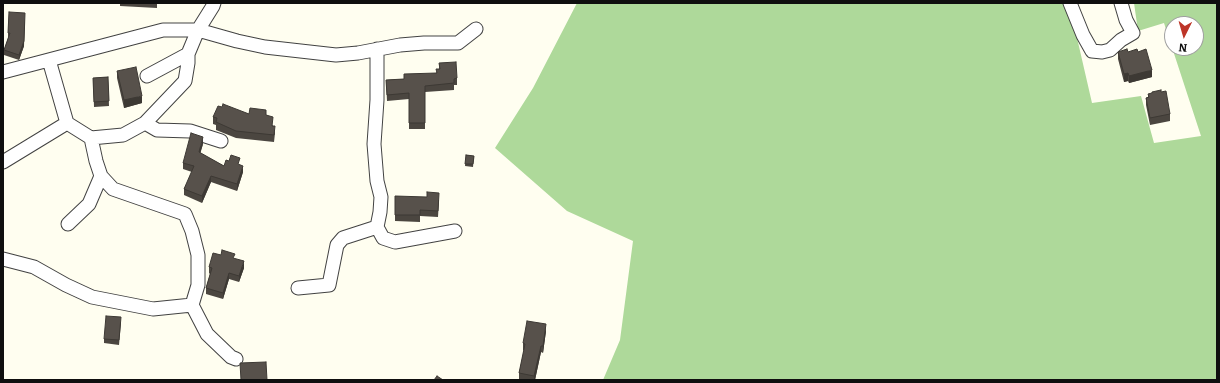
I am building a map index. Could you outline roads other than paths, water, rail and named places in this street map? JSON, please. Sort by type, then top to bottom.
[{"type":"street","points":[[49,60],[67,123],[91,138],[123,135],[144,123],[185,81],[188,54],[198,30],[214,3]]},
{"type":"street","points":[[1070,3],[1083,35],[1092,51],[1102,52],[1110,50],[1121,40],[1133,33],[1126,20],[1121,3]]},
{"type":"street","points":[[3,72],[163,30],[198,30],[265,47],[336,55],[400,45],[458,43],[476,30]]},
{"type":"street","points":[[377,49],[377,100],[374,144],[377,181],[381,197],[378,227],[383,238],[395,242],[455,231]]},
{"type":"street","points":[[147,76],[188,54]]},
{"type":"street","points":[[3,162],[67,123]]},
{"type":"street","points":[[144,123],[156,130],[190,131],[221,141]]},
{"type":"street","points":[[91,138],[101,176],[113,189],[185,214],[192,231],[198,255],[198,285],[192,306],[207,334],[231,357],[236,359]]},
{"type":"street","points":[[68,224],[89,204],[101,176]]},
{"type":"street","points":[[298,288],[329,284],[337,245],[343,238],[378,227]]},
{"type":"street","points":[[3,259],[34,266],[66,286],[92,297],[153,309],[192,306]]}]
